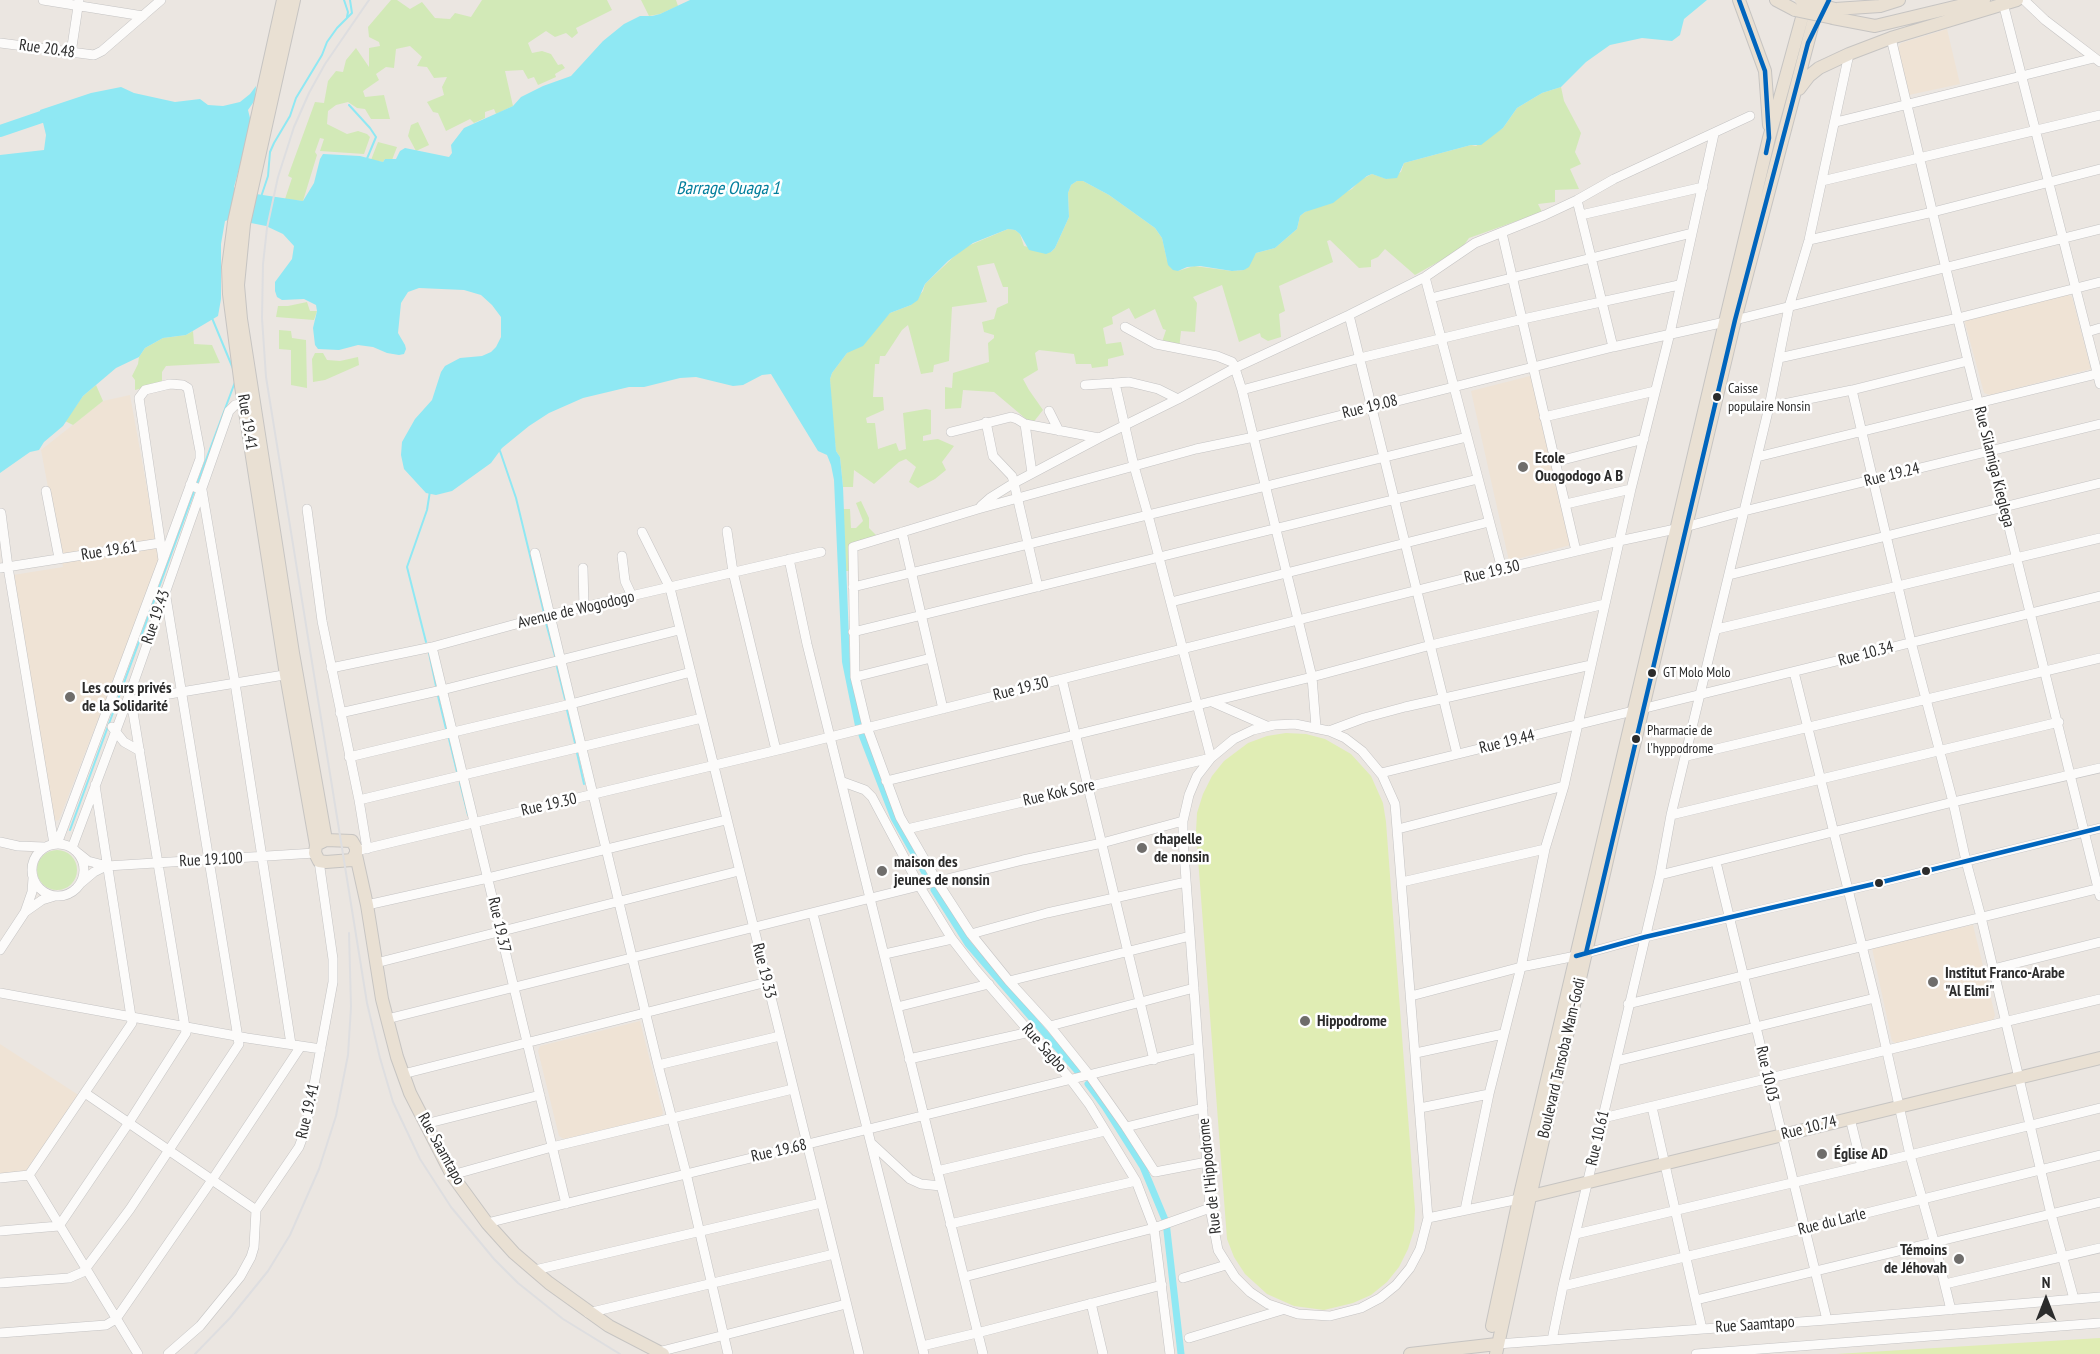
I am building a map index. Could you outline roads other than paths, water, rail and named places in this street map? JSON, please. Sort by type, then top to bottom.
[{"type":"main road","name":"Rue 19.41","points":[[284,0],[239,223],[239,299],[249,402],[319,850]]},
{"type":"main road","name":"Rue 19.41","points":[[246,187],[294,0]]},
{"type":"main road","points":[[1776,0],[1832,9],[1880,6],[1899,0]]},
{"type":"main road","name":"Boulevard Tansoba Wam-Godi","points":[[1492,1349],[1524,1198],[1730,321],[1769,138],[1807,0]]},
{"type":"main road","points":[[1808,43],[1820,0]]},
{"type":"main road","points":[[1832,9],[1861,25],[1875,26],[1984,0]]},
{"type":"main road","points":[[1794,95],[1809,76],[1819,68],[1849,54],[1891,38],[2017,0]]},
{"type":"main road","points":[[1741,4],[1765,71],[1769,138]]},
{"type":"main road","points":[[1808,43],[1832,9]]},
{"type":"main road","name":"Boulevard Tansoba Wam-Godi","points":[[1730,321],[1808,43]]},
{"type":"main road","points":[[352,841],[360,852],[352,860],[345,861],[319,850],[352,841]]},
{"type":"main road","name":"Rue Saamtapo","points":[[360,852],[376,963],[387,1019],[403,1074],[425,1124],[452,1175],[487,1223],[514,1253],[588,1313],[661,1353]]},
{"type":"main road","name":"Rue 10.74","points":[[1524,1198],[2100,1058]]},
{"type":"main road","name":"Rue Saamtapo","points":[[1410,1354],[1492,1349]]},
{"type":"street","points":[[44,0],[79,3],[143,16],[161,0]]},
{"type":"street","points":[[2024,0],[2045,20],[2097,60]]},
{"type":"street","points":[[71,53],[79,3]]},
{"type":"street","points":[[2003,3],[2100,384]]},
{"type":"street","name":"Rue 20.48","points":[[0,42],[94,55],[143,16]]},
{"type":"street","name":"Rue Silamiga Kieglega","points":[[1891,38],[2099,891]]},
{"type":"street","name":"Rue 10.61","points":[[1552,1340],[1628,1004],[1660,875],[1671,816],[1769,407],[1788,307],[1809,240],[1849,54]]},
{"type":"street","points":[[1836,122],[2097,60]]},
{"type":"street","points":[[1822,181],[2100,115]]},
{"type":"street","points":[[978,509],[990,498],[1014,483],[1124,425],[1235,368],[1425,277],[1475,243],[1577,200],[1614,179],[1750,116]]},
{"type":"street","points":[[1465,1210],[1489,1094],[1521,967],[1545,849],[1564,786],[1714,134]]},
{"type":"street","points":[[1809,240],[1933,212],[2100,169]]},
{"type":"street","points":[[1581,215],[1703,187]]},
{"type":"street","points":[[1577,200],[1613,347]]},
{"type":"street","name":"Rue 19.08","points":[[1018,498],[1196,449],[1254,437],[1372,406],[1670,333],[1788,307],[2100,229]]},
{"type":"street","points":[[1502,232],[1576,551]]},
{"type":"street","points":[[1431,298],[1692,233]]},
{"type":"street","points":[[1425,277],[1502,569]]},
{"type":"street","points":[[1779,358],[1958,318],[2100,282]]},
{"type":"street","points":[[1242,390],[1360,358],[1680,285]]},
{"type":"street","points":[[1349,315],[1456,754]]},
{"type":"street","points":[[1125,327],[1155,344],[1217,356],[1232,362],[1235,368],[1312,677],[1316,727]]},
{"type":"street","points":[[2087,332],[2100,328]]},
{"type":"street","points":[[1769,407],[1852,390],[1968,361]]},
{"type":"street","points":[[1756,457],[2098,374]]},
{"type":"street","points":[[1085,385],[1130,382],[1166,392],[1178,399]]},
{"type":"street","points":[[1115,383],[1134,466],[1211,758]]},
{"type":"street","points":[[0,950],[25,912],[32,892],[35,857],[52,845],[102,721],[161,564],[201,455],[188,388],[183,385],[170,384],[145,390],[138,403],[160,543],[161,564],[172,573]]},
{"type":"street","points":[[1852,390],[1911,642],[1953,802],[2051,1214],[2074,1299]]},
{"type":"street","points":[[1544,417],[1655,391]]},
{"type":"street","name":"Rue 19.43","points":[[75,850],[95,784],[115,729],[129,701],[165,591],[229,411],[236,405],[249,402]]},
{"type":"street","points":[[1049,411],[1059,430]]},
{"type":"street","points":[[951,432],[1011,417],[1025,424],[1099,438]]},
{"type":"street","points":[[986,422],[993,456],[1012,476],[1038,587]]},
{"type":"street","points":[[1025,424],[1032,473]]},
{"type":"street","name":"Rue 19.24","points":[[1680,528],[2100,424]]},
{"type":"street","points":[[853,587],[1467,437]]},
{"type":"street","points":[[1555,462],[1644,439]]},
{"type":"street","points":[[853,632],[1478,479]]},
{"type":"street","points":[[1729,575],[2100,483]]},
{"type":"street","points":[[0,1334],[106,1325],[116,1319],[212,1180],[296,1045],[262,857],[202,490],[190,485]]},
{"type":"street","points":[[1566,504],[1631,489]]},
{"type":"street","name":"Rue 19.61","points":[[46,491],[59,558]]},
{"type":"street","points":[[1018,498],[854,546],[855,677],[867,727],[886,781],[907,829],[971,934],[1090,1076],[1155,1172],[1207,1162]]},
{"type":"street","points":[[307,509],[322,621],[359,800],[360,852]]},
{"type":"street","points":[[1,513],[4,567],[52,845]]},
{"type":"street","points":[[1171,602],[1489,522]]},
{"type":"street","name":"Rue 19.30","points":[[360,852],[1502,569],[1680,528]]},
{"type":"street","points":[[727,531],[733,572],[776,750]]},
{"type":"street","name":"Rue 19.33","points":[[642,532],[670,588],[859,1354]]},
{"type":"street","points":[[902,532],[943,709]]},
{"type":"street","points":[[1717,629],[2100,538]]},
{"type":"street","name":"Rue 19.61","points":[[4,567],[160,543]]},
{"type":"street","name":"Avenue de Wogodogo","points":[[331,668],[432,647],[549,615],[821,552]]},
{"type":"street","points":[[535,553],[728,1354]]},
{"type":"street","points":[[622,556],[625,581],[632,596]]},
{"type":"street","points":[[789,559],[807,644],[983,1354]]},
{"type":"street","points":[[583,568],[584,607]]},
{"type":"street","points":[[0,1283],[69,1278],[77,1276],[87,1268],[130,1209],[236,1050],[239,1037],[165,591]]},
{"type":"street","name":"Rue 10.34","points":[[1638,710],[2100,596]]},
{"type":"street","points":[[886,781],[1605,604]]},
{"type":"street","points":[[340,713],[442,690],[679,630]]},
{"type":"street","name":"Rue 19.37","points":[[432,647],[566,1204]]},
{"type":"street","points":[[855,677],[931,658]]},
{"type":"street","points":[[1687,756],[2100,658]]},
{"type":"street","points":[[1329,731],[1364,718],[1591,665]]},
{"type":"street","points":[[349,758],[571,704],[690,672]]},
{"type":"street","points":[[1794,672],[1849,889],[1910,1155],[1951,1310]]},
{"type":"street","points":[[59,1226],[185,1038],[187,1027],[140,751],[129,701],[292,674]]},
{"type":"street","points":[[1062,679],[1154,1060]]},
{"type":"street","points":[[1212,702],[1267,726]]},
{"type":"street","name":"Rue 19.44","points":[[1381,774],[1638,710]]},
{"type":"street","points":[[359,800],[702,718]]},
{"type":"street","points":[[102,721],[115,729],[124,742],[140,751]]},
{"type":"street","points":[[1671,816],[2059,722]]},
{"type":"street","name":"Rue de l'Hippodrome","points":[[1295,724],[1316,727],[1345,738],[1362,751],[1381,774],[1395,804],[1398,829],[1428,1218],[1424,1239],[1416,1259],[1396,1285],[1380,1298],[1361,1308],[1330,1316],[1309,1316],[1282,1310],[1250,1292],[1226,1265],[1218,1250],[1210,1208],[1183,821],[1192,786],[1211,758],[1234,739],[1267,726],[1295,724]]},
{"type":"street","name":"Rue Kok Sore","points":[[907,829],[1211,758]]},
{"type":"street","points":[[1660,875],[2100,768]]},
{"type":"street","name":"Rue Sagbo","points":[[843,782],[866,790],[872,797],[920,887],[952,939],[1071,1080],[1136,1180],[1154,1228],[1170,1354]]},
{"type":"street","points":[[0,1178],[29,1175],[131,1026],[95,784]]},
{"type":"street","points":[[1398,829],[1564,786]]},
{"type":"street","points":[[367,905],[726,820]]},
{"type":"street","points":[[387,1019],[1183,821]]},
{"type":"street","points":[[1411,996],[1521,967],[2100,828]]},
{"type":"street","points":[[0,842],[18,846],[52,845],[75,850],[84,869],[79,885],[69,893],[42,900],[25,912]]},
{"type":"street","points":[[18,846],[25,854],[32,876],[42,890],[57,896]]},
{"type":"street","points":[[1402,882],[1545,849]]},
{"type":"street","name":"Rue 19.100","points":[[75,850],[88,861],[107,866],[262,857],[319,850]]},
{"type":"street","name":"Rue 19.41","points":[[256,1210],[299,1147],[311,1108],[331,997],[333,959],[319,850]]},
{"type":"street","name":"Rue 10.03","points":[[1716,862],[1827,1320]]},
{"type":"street","name":"Rue 19.100","points":[[79,885],[94,872],[107,866]]},
{"type":"street","points":[[376,963],[739,871]]},
{"type":"street","points":[[971,934],[1047,913],[1186,882]]},
{"type":"street","points":[[1628,1004],[1981,917],[2099,891]]},
{"type":"street","points":[[813,914],[923,1350],[977,1333],[1162,1285]]},
{"type":"street","points":[[1009,981],[1190,936]]},
{"type":"street","points":[[885,954],[952,939]]},
{"type":"street","points":[[1994,969],[2100,942]]},
{"type":"street","points":[[403,1074],[767,981]]},
{"type":"street","points":[[897,1007],[989,984]]},
{"type":"street","points":[[1050,1026],[1194,988]]},
{"type":"street","points":[[0,993],[239,1037],[321,1049]]},
{"type":"street","points":[[1616,1061],[1875,998]]},
{"type":"street","points":[[1603,1118],[2100,999]]},
{"type":"street","points":[[909,1059],[1030,1032]]},
{"type":"street","points":[[1416,1053],[1503,1034]]},
{"type":"street","points":[[658,1065],[780,1036]]},
{"type":"street","name":"Rue 19.68","points":[[487,1223],[1198,1048]]},
{"type":"street","points":[[452,1175],[552,1147],[793,1089]]},
{"type":"street","points":[[86,1093],[256,1210],[254,1247],[240,1277],[200,1326],[168,1354]]},
{"type":"street","points":[[1420,1108],[1489,1094]]},
{"type":"street","points":[[425,1124],[540,1095]]},
{"type":"street","points":[[1652,1107],[1702,1329]]},
{"type":"street","points":[[1126,1127],[1203,1108]]},
{"type":"street","points":[[1576,1234],[2100,1108]]},
{"type":"street","points":[[1850,1118],[1862,1167]]},
{"type":"street","points":[[937,1171],[1105,1131]]},
{"type":"street","points":[[871,1143],[910,1179],[921,1184],[941,1186]]},
{"type":"street","name":"Rue du Larle","points":[[1563,1286],[2100,1155]]},
{"type":"street","points":[[29,1175],[138,1354]]},
{"type":"street","points":[[950,1224],[1136,1180]]},
{"type":"street","points":[[1428,1218],[1524,1198]]},
{"type":"street","points":[[1696,1300],[2100,1202]]},
{"type":"street","points":[[535,1270],[821,1203]]},
{"type":"street","points":[[964,1277],[1154,1228],[1210,1208]]},
{"type":"street","points":[[0,1231],[59,1226]]},
{"type":"street","points":[[1945,1284],[2100,1248]]},
{"type":"street","points":[[588,1313],[834,1254]]},
{"type":"street","points":[[1183,1278],[1226,1265]]},
{"type":"street","name":"Rue Saamtapo","points":[[1492,1349],[1552,1340],[2100,1297]]},
{"type":"street","points":[[661,1353],[846,1304]]},
{"type":"street","points":[[1091,1304],[1103,1354]]},
{"type":"street","points":[[1189,1338],[1282,1310]]},
{"type":"street","points":[[1696,1354],[2100,1323]]},
{"type":"water","name":"Barrage Ouaga 1","points":[[690,0],[1707,0],[1684,19],[1680,35],[1672,41],[1642,38],[1610,45],[1586,62],[1561,87],[1542,93],[1517,108],[1503,128],[1481,145],[1471,145],[1404,163],[1397,178],[1386,179],[1372,174],[1333,203],[1305,212],[1300,216],[1297,229],[1275,248],[1256,253],[1249,267],[1244,270],[1232,271],[1200,266],[1173,270],[1168,265],[1162,238],[1155,228],[1109,195],[1083,181],[1077,181],[1071,185],[1068,193],[1069,217],[1051,252],[1046,254],[1029,250],[1020,234],[1008,229],[973,243],[948,261],[925,284],[918,300],[890,313],[863,346],[847,353],[830,379],[836,451],[840,457],[843,487],[850,664],[862,724],[855,726],[842,662],[834,480],[831,465],[827,455],[818,451],[771,374],[762,375],[743,385],[733,386],[696,377],[680,378],[583,398],[549,413],[529,426],[502,448],[491,463],[452,491],[436,495],[426,493],[404,469],[401,455],[402,442],[415,419],[432,400],[445,366],[460,358],[482,356],[496,347],[501,337],[501,317],[481,295],[464,290],[419,288],[408,292],[401,303],[398,333],[405,345],[404,354],[387,353],[373,347],[358,345],[339,350],[318,349],[315,345],[313,328],[316,305],[304,299],[282,300],[277,297],[275,291],[275,282],[292,259],[294,246],[283,234],[266,226],[231,219],[225,221],[221,244],[221,299],[218,316],[186,335],[163,338],[145,348],[139,357],[116,368],[83,396],[63,426],[44,442],[39,450],[30,452],[0,473],[0,155],[44,150],[46,135],[40,110],[91,93],[121,87],[134,93],[175,102],[200,99],[208,105],[223,106],[240,102],[256,86],[255,100],[248,110],[250,130],[234,187],[256,194],[303,201],[314,183],[323,154],[360,156],[383,162],[385,159],[396,159],[400,151],[405,148],[449,157],[452,153],[451,145],[464,128],[513,106],[521,97],[543,86],[571,76],[603,41],[624,24],[640,16],[660,14]]},
{"type":"waterway","points":[[344,0],[348,12],[347,17]]},
{"type":"waterway","points":[[261,197],[268,176],[270,152],[274,143],[327,42],[352,13],[350,0]]},
{"type":"waterway","points":[[349,105],[376,137],[366,161]]},
{"type":"waterway","points":[[0,131],[56,112]]},
{"type":"waterway","points":[[212,318],[234,371]]},
{"type":"waterway","points":[[197,484],[235,382]]},
{"type":"waterway","points":[[500,451],[516,498],[544,613]]},
{"type":"waterway","points":[[70,830],[195,489]]},
{"type":"waterway","points":[[426,642],[407,567],[427,510],[430,491]]},
{"type":"waterway","points":[[546,623],[555,656]]},
{"type":"waterway","points":[[429,653],[436,686]]},
{"type":"waterway","points":[[557,667],[565,699]]},
{"type":"waterway","points":[[438,696],[446,729]]},
{"type":"waterway","points":[[567,710],[575,743]]},
{"type":"waterway","points":[[862,735],[894,818],[929,880]]},
{"type":"waterway","points":[[449,739],[457,772]]},
{"type":"waterway","points":[[577,753],[584,784]]},
{"type":"waterway","points":[[460,783],[468,815]]},
{"type":"waterway","points":[[934,890],[968,944],[1080,1074]]},
{"type":"waterway","points":[[1088,1084],[1143,1167],[1166,1222],[1181,1354]]},
{"type":"railway","points":[[369,0],[325,64],[294,127],[278,177],[267,228],[263,264],[262,318],[266,377],[367,1003],[393,1102],[420,1159],[451,1207],[494,1259],[518,1283],[563,1319],[620,1354]]},
{"type":"railway","points":[[195,1354],[230,1318],[268,1271],[290,1235],[319,1169],[336,1116],[348,1055],[351,1007],[349,933]]},
{"type":"place","name":"Caisse populaire Nonsin","points":[[1717,397]]},
{"type":"place","name":"Ecole Ouogodogo A B","points":[[1523,467]]},
{"type":"place","name":"GT Molo Molo","points":[[1652,673]]},
{"type":"place","name":"Les cours privés de la Solidarité","points":[[70,697]]},
{"type":"place","name":"Pharmacie de l'hyppodrome","points":[[1636,739]]},
{"type":"place","name":"chapelle de nonsin","points":[[1142,848]]},
{"type":"place","name":"maison des jeunes de nonsin","points":[[882,871]]},
{"type":"place","name":"Institut Franco-Arabe \"Al Elmi\"","points":[[1933,982]]},
{"type":"place","name":"Hippodrome","points":[[1305,1021]]},
{"type":"place","name":"Église AD","points":[[1822,1154]]},
{"type":"place","name":"Témoins de Jéhovah","points":[[1959,1259]]}]
